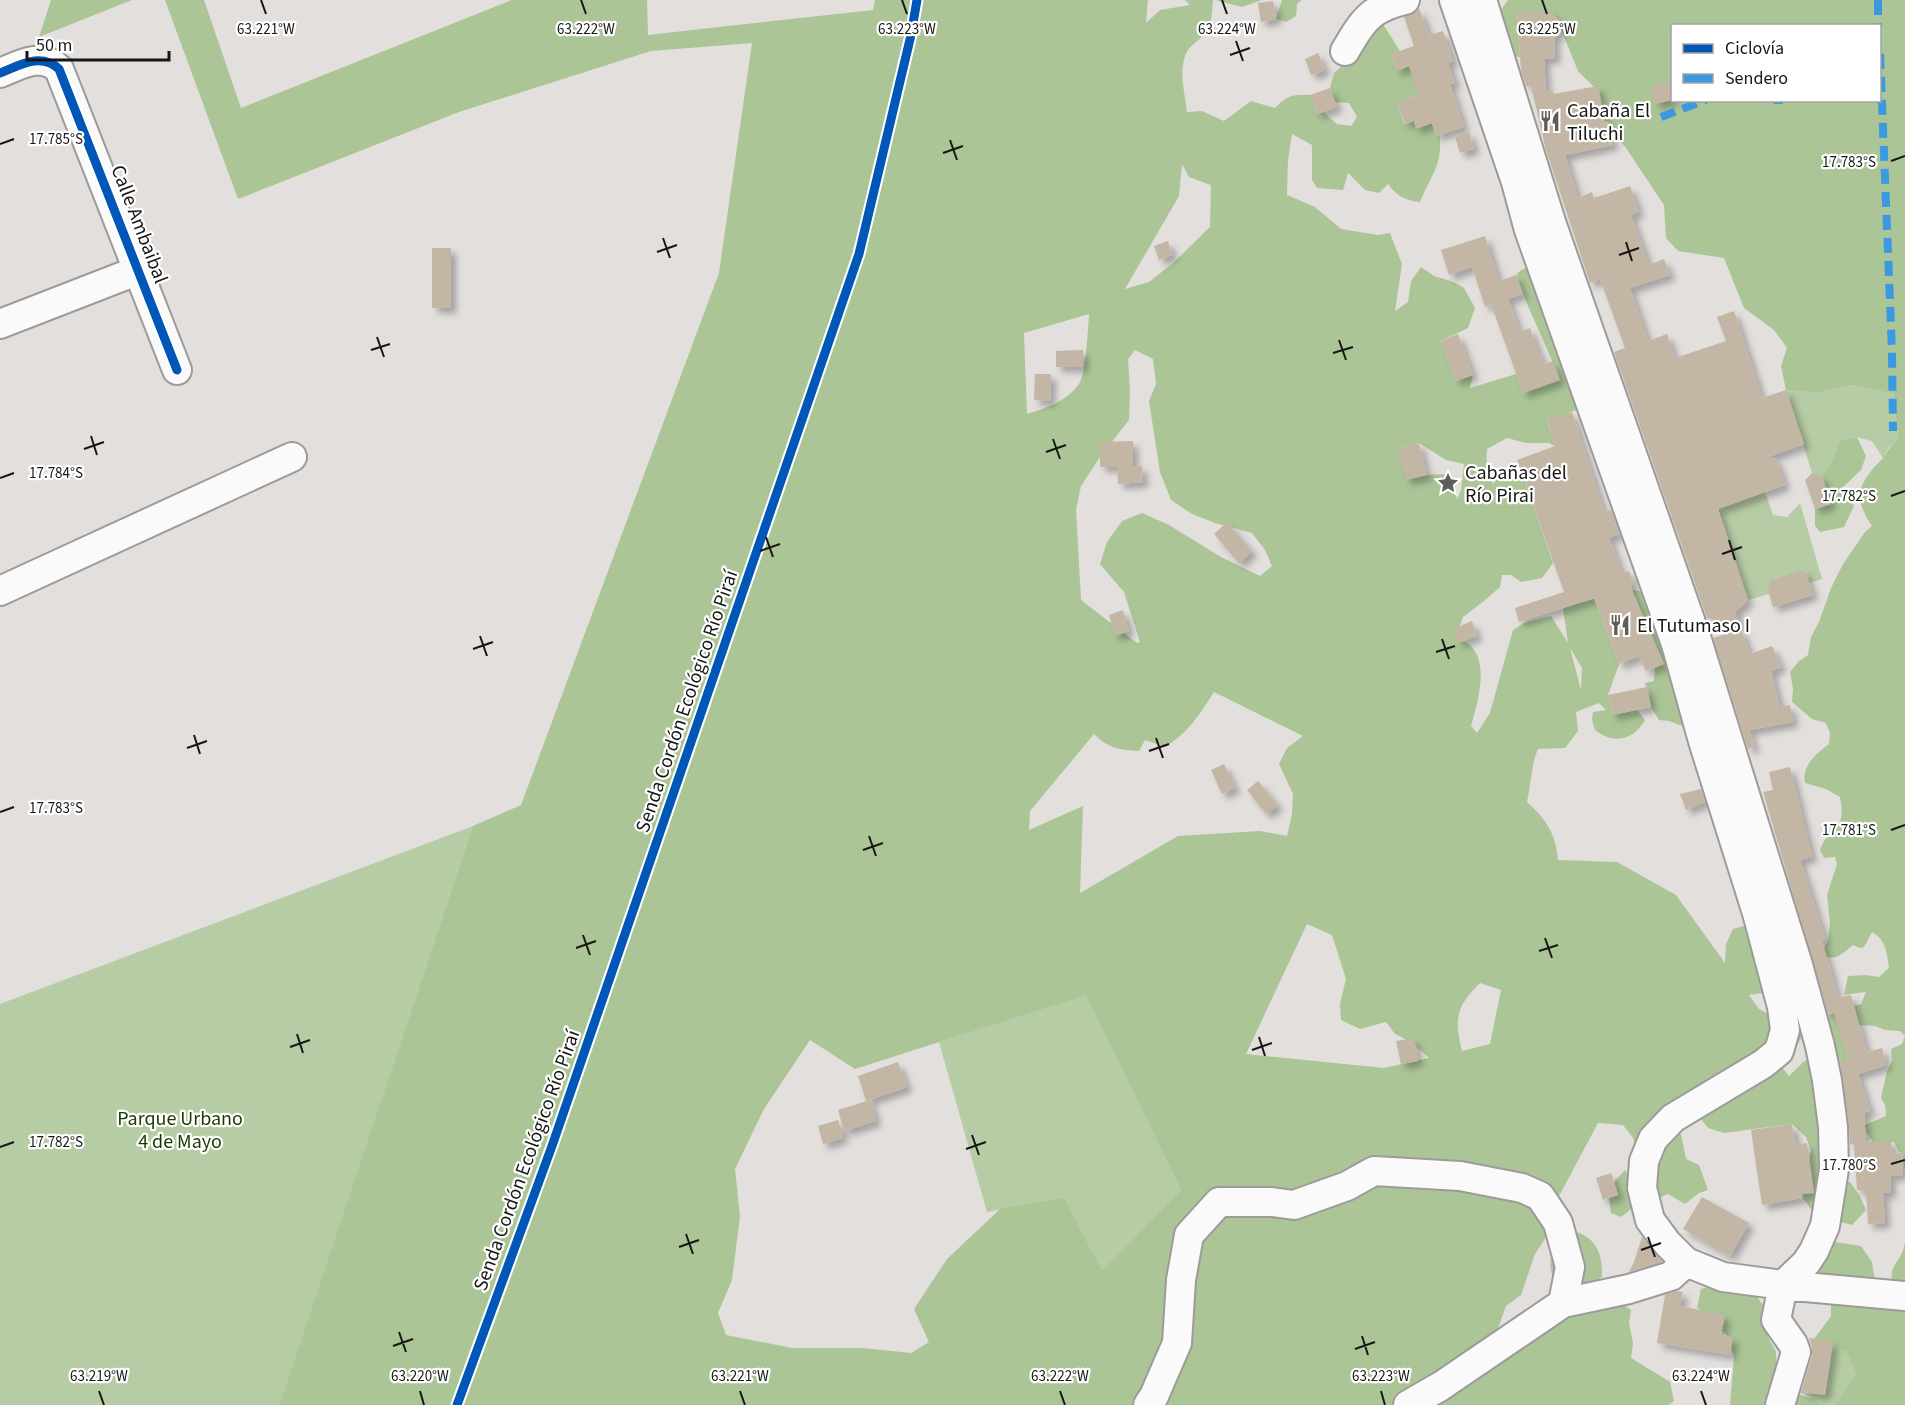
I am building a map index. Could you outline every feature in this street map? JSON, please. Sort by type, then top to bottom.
[{"type":"street","points":[[1345,51],[1369,17],[1381,8],[1405,0]]},
{"type":"street","points":[[1469,4],[1551,258],[1640,509],[1696,637],[1768,909],[1820,1046],[1833,1127],[1834,1169],[1825,1226],[1806,1263],[1783,1285],[1776,1320],[1796,1352],[1780,1405]]},
{"type":"street","name":"Calle Ambaibal","points":[[0,73],[38,60],[50,62],[59,69],[177,370]]},
{"type":"street","points":[[0,324],[139,270]]},
{"type":"street","points":[[0,591],[292,457]]},
{"type":"street","points":[[1768,909],[1785,1030],[1779,1051],[1763,1064],[1672,1118],[1653,1139],[1644,1161],[1642,1188],[1650,1221],[1686,1262],[1723,1277],[1905,1296]]},
{"type":"street","points":[[1785,1030],[1820,1046]]},
{"type":"street","points":[[1148,1405],[1178,1343],[1181,1280],[1189,1235],[1219,1202],[1272,1202],[1294,1205],[1347,1186],[1374,1171],[1460,1176],[1522,1188],[1540,1196],[1558,1223],[1570,1267],[1563,1303]]},
{"type":"street","points":[[1408,1405],[1441,1386],[1563,1303],[1629,1289],[1671,1276],[1686,1262]]},
{"type":"green space","points":[[51,0],[132,0],[39,37]]},
{"type":"green space","points":[[165,0],[204,0],[241,108],[512,0],[647,0],[648,35],[873,10],[875,0],[1148,0],[1146,23],[1160,10],[1190,5],[1185,0],[1213,0],[1209,28],[1190,48],[1183,63],[1182,77],[1187,112],[1202,111],[1224,121],[1251,101],[1275,108],[1290,97],[1310,95],[1317,114],[1323,112],[1337,124],[1351,126],[1357,117],[1349,103],[1335,102],[1330,88],[1334,73],[1346,62],[1376,22],[1383,24],[1400,51],[1391,55],[1397,71],[1415,64],[1420,77],[1414,80],[1419,95],[1397,102],[1404,124],[1414,121],[1416,128],[1432,123],[1436,136],[1440,135],[1439,155],[1435,170],[1420,202],[1401,197],[1388,184],[1379,193],[1365,190],[1348,173],[1343,190],[1317,188],[1312,180],[1312,145],[1292,134],[1288,160],[1287,195],[1315,207],[1341,229],[1378,235],[1390,233],[1402,264],[1395,311],[1408,302],[1411,281],[1421,267],[1434,276],[1454,282],[1464,288],[1475,308],[1468,328],[1441,341],[1456,381],[1473,375],[1470,388],[1516,374],[1523,393],[1559,380],[1516,275],[1535,263],[1582,408],[1547,421],[1555,446],[1549,443],[1526,443],[1507,438],[1487,449],[1486,470],[1493,484],[1500,475],[1520,469],[1553,563],[1542,578],[1521,582],[1511,575],[1502,575],[1500,587],[1463,617],[1456,637],[1472,647],[1477,655],[1481,675],[1471,726],[1477,733],[1490,713],[1513,630],[1524,623],[1551,616],[1568,643],[1563,608],[1594,599],[1619,664],[1608,695],[1612,715],[1637,710],[1645,720],[1629,736],[1616,739],[1602,735],[1595,730],[1592,720],[1593,712],[1606,710],[1599,703],[1576,712],[1578,731],[1565,748],[1538,749],[1532,768],[1527,802],[1549,828],[1555,842],[1558,860],[1617,862],[1676,895],[1725,963],[1726,944],[1733,929],[1756,923],[1807,1029],[1797,1045],[1781,1039],[1781,1066],[1789,1076],[1803,1062],[1819,1053],[1827,1015],[1861,1004],[1866,992],[1844,995],[1848,976],[1879,977],[1889,968],[1883,943],[1872,932],[1864,947],[1853,945],[1835,957],[1821,955],[1828,940],[1830,923],[1827,895],[1837,864],[1835,857],[1824,858],[1820,850],[1824,841],[1839,823],[1842,809],[1840,797],[1826,789],[1805,783],[1805,771],[1815,756],[1829,744],[1830,733],[1826,723],[1812,719],[1792,702],[1793,689],[1790,672],[1799,661],[1808,655],[1811,637],[1831,588],[1843,564],[1865,532],[1872,526],[1862,506],[1860,491],[1868,476],[1898,441],[1894,394],[1852,385],[1817,393],[1786,390],[1781,366],[1787,348],[1774,330],[1744,308],[1724,258],[1678,251],[1666,238],[1664,205],[1626,148],[1605,125],[1599,92],[1578,71],[1556,17],[1540,12],[1517,14],[1520,57],[1504,55],[1494,20],[1508,0],[1905,0],[1905,1036],[1900,1031],[1885,1030],[1875,1026],[1859,1025],[1840,1031],[1848,1059],[1834,1063],[1835,1179],[1850,1182],[1866,1210],[1852,1225],[1815,1215],[1803,1198],[1811,1151],[1806,1137],[1792,1124],[1724,1133],[1708,1128],[1700,1118],[1659,1133],[1681,1134],[1686,1159],[1699,1165],[1708,1190],[1699,1193],[1685,1204],[1668,1194],[1659,1198],[1662,1207],[1654,1212],[1633,1138],[1623,1125],[1598,1123],[1551,1211],[1550,1231],[1535,1254],[1521,1295],[1506,1306],[1493,1342],[1394,1405],[279,1405],[473,826],[521,805],[719,273],[752,43],[651,51],[459,112],[238,199]],"holes":[[[1182,164],[1189,177],[1211,185],[1210,227],[1173,263],[1149,282],[1125,289],[1179,196]],[[1089,314],[1085,361],[1079,384],[1062,400],[1027,414],[1024,333]],[[1135,350],[1153,359],[1156,384],[1149,401],[1160,472],[1171,500],[1192,514],[1252,533],[1265,550],[1272,566],[1260,576],[1221,557],[1169,525],[1142,513],[1122,521],[1107,542],[1100,564],[1124,592],[1140,642],[1137,643],[1081,600],[1076,510],[1081,486],[1129,420],[1128,359]],[[1419,443],[1446,460],[1464,464],[1461,490],[1457,500],[1455,482],[1444,474],[1427,475],[1398,448]],[[1570,648],[1582,668],[1581,690]],[[1214,692],[1303,736],[1287,748],[1279,764],[1293,794],[1292,814],[1287,836],[1260,831],[1178,836],[1080,893],[1083,806],[1029,830],[1030,811],[1094,734],[1109,745],[1120,749],[1139,751],[1145,740],[1165,747],[1187,729]],[[1307,924],[1332,935],[1346,979],[1340,1004],[1341,1020],[1360,1029],[1386,1022],[1395,1034],[1411,1042],[1429,1058],[1384,1068],[1246,1054]],[[1480,983],[1501,990],[1490,1044],[1462,1051],[1458,1021],[1466,999]],[[1768,992],[1777,1019],[1759,1009],[1749,995]],[[1086,995],[1181,1190],[1102,1270],[1064,1197],[1000,1209],[947,1259],[914,1309],[929,1342],[911,1353],[863,1348],[792,1348],[726,1335],[718,1313],[732,1280],[740,1216],[735,1169],[764,1109],[810,1040],[855,1069]]]},
{"type":"green space","points":[[1215,0],[1262,0],[1242,7]]},
{"type":"green space","points":[[1282,0],[1302,0],[1297,4],[1296,16],[1286,22],[1276,19]]},
{"type":"green space","points":[[1852,385],[1894,394],[1898,442],[1889,447],[1883,458],[1872,441],[1857,437],[1840,440],[1833,459],[1822,477],[1812,473],[1786,390],[1817,393]]},
{"type":"green space","points":[[1857,437],[1866,456],[1861,470],[1841,489],[1854,506],[1844,527],[1820,532],[1815,526],[1815,509],[1831,504],[1822,477],[1833,459],[1840,440]]},
{"type":"green space","points":[[1765,492],[1773,515],[1787,517],[1800,503],[1822,579],[1809,583],[1805,570],[1768,590],[1769,594],[1748,600],[1718,509]]},
{"type":"green space","points":[[1632,590],[1646,592],[1690,714],[1682,726],[1659,720],[1651,707],[1645,683],[1654,681],[1655,668],[1663,664]]},
{"type":"green space","name":"Parque Urbano 4 de Mayo","points":[[473,826],[279,1405],[0,1405],[0,1004]]},
{"type":"green space","points":[[1086,994],[1181,1190],[1102,1270],[1064,1197],[987,1212],[939,1042]]},
{"type":"green space","points":[[1905,1036],[1905,1171],[1902,1153],[1899,1152],[1894,1142],[1873,1142],[1866,1132],[1865,1125],[1886,1116],[1885,1105],[1881,1098],[1887,1071],[1892,1061],[1891,1049],[1902,1044]]},
{"type":"green space","points":[[1625,1170],[1631,1188],[1632,1208],[1621,1217],[1611,1213],[1609,1198],[1618,1195],[1614,1182]]},
{"type":"green space","points":[[1568,1231],[1591,1240],[1601,1260],[1602,1277],[1582,1288],[1558,1285],[1551,1270],[1551,1256]]},
{"type":"green space","points":[[1835,1242],[1861,1246],[1872,1262],[1876,1288],[1893,1283],[1892,1270],[1902,1253],[1905,1242],[1905,1405],[1834,1405],[1856,1374],[1845,1352],[1832,1346],[1833,1343],[1814,1339],[1831,1316],[1831,1298],[1820,1284],[1814,1250]]},
{"type":"green space","points":[[1722,1283],[1750,1286],[1764,1307],[1767,1335],[1776,1352],[1777,1384],[1771,1405],[1730,1405],[1734,1356],[1726,1334],[1697,1307],[1701,1289]]},
{"type":"green space","points":[[1613,1297],[1631,1310],[1629,1323],[1633,1343],[1631,1358],[1670,1382],[1674,1401],[1669,1405],[1434,1405],[1567,1310]]},
{"type":"green space","points":[[1832,1346],[1846,1352],[1856,1374],[1834,1405],[1821,1405],[1815,1399],[1796,1391],[1825,1395]]},
{"type":"green space","points":[[1787,1391],[1815,1399],[1821,1405],[1786,1405]]},
{"type":"building","points":[[1273,1],[1276,19],[1261,22],[1258,3]]},
{"type":"building","points":[[1419,8],[1429,35],[1443,31],[1453,61],[1448,63],[1455,83],[1450,84],[1464,127],[1436,136],[1432,123],[1416,129],[1414,121],[1405,124],[1397,102],[1419,95],[1409,66],[1397,71],[1391,54],[1414,46],[1404,17],[1416,12]]},
{"type":"building","points":[[1549,11],[1565,25],[1554,38],[1555,58],[1544,59],[1546,92],[1552,91],[1554,94],[1598,86],[1605,122],[1608,121],[1613,145],[1565,155],[1578,198],[1592,192],[1594,198],[1630,186],[1639,212],[1631,215],[1649,265],[1664,259],[1670,275],[1630,288],[1648,341],[1667,334],[1675,358],[1726,341],[1717,317],[1734,311],[1762,398],[1786,390],[1804,444],[1768,457],[1776,459],[1785,485],[1718,509],[1748,600],[1735,612],[1741,627],[1707,618],[1614,352],[1625,348],[1600,279],[1590,283],[1546,150],[1531,86],[1526,86],[1521,71],[1517,14]]},
{"type":"building","points":[[1318,53],[1325,70],[1311,75],[1305,59]]},
{"type":"building","points":[[1671,81],[1671,100],[1655,104],[1650,87]]},
{"type":"building","points":[[1330,88],[1337,107],[1317,114],[1310,95]]},
{"type":"building","points":[[1469,132],[1474,149],[1460,153],[1455,137]]},
{"type":"building","points":[[1485,236],[1499,281],[1516,275],[1523,294],[1508,299],[1520,332],[1530,328],[1545,364],[1553,361],[1560,380],[1523,393],[1491,304],[1485,307],[1472,267],[1449,275],[1441,250]]},
{"type":"building","points":[[1168,241],[1172,255],[1159,260],[1154,246]]},
{"type":"building","points":[[432,248],[451,248],[451,308],[432,308]]},
{"type":"building","points":[[1458,334],[1473,375],[1456,381],[1441,341]]},
{"type":"building","points":[[1083,350],[1083,367],[1056,367],[1056,351]]},
{"type":"building","points":[[1035,374],[1051,374],[1050,401],[1034,400]]},
{"type":"building","points":[[1572,412],[1604,512],[1611,510],[1619,534],[1609,538],[1622,573],[1629,571],[1634,584],[1630,586],[1664,664],[1646,671],[1639,656],[1619,664],[1594,598],[1519,622],[1515,608],[1564,592],[1517,460],[1555,446],[1547,420]]},
{"type":"building","points":[[1133,441],[1133,467],[1142,466],[1143,482],[1118,484],[1117,467],[1100,467],[1100,442]]},
{"type":"building","points":[[1419,443],[1427,475],[1406,480],[1398,448]]},
{"type":"building","points":[[1812,473],[1822,477],[1831,504],[1815,509],[1805,480]]},
{"type":"building","points":[[1227,522],[1252,551],[1239,563],[1214,534]]},
{"type":"building","points":[[1805,570],[1813,595],[1773,607],[1768,590],[1771,580]]},
{"type":"building","points":[[1123,610],[1129,631],[1115,636],[1109,615]]},
{"type":"building","points":[[1472,621],[1477,636],[1458,643],[1453,629]]},
{"type":"building","points":[[1741,629],[1750,654],[1772,646],[1781,667],[1771,671],[1780,707],[1790,705],[1793,722],[1749,730],[1754,747],[1748,749],[1713,638]]},
{"type":"building","points":[[1647,687],[1651,707],[1612,715],[1608,695]]},
{"type":"building","points":[[1224,764],[1235,788],[1222,794],[1211,770]]},
{"type":"building","points":[[1790,767],[1812,857],[1800,860],[1825,939],[1822,940],[1838,998],[1851,995],[1867,1052],[1882,1048],[1886,1065],[1858,1074],[1870,1111],[1864,1113],[1866,1142],[1891,1141],[1892,1154],[1902,1153],[1903,1175],[1890,1176],[1891,1193],[1883,1193],[1885,1223],[1868,1224],[1866,1190],[1857,1190],[1854,1144],[1850,1145],[1840,1061],[1848,1059],[1834,1012],[1828,1014],[1763,792],[1773,790],[1769,772]]},
{"type":"building","points":[[1258,781],[1278,805],[1266,814],[1247,790]]},
{"type":"building","points":[[1701,789],[1705,802],[1686,810],[1680,794]]},
{"type":"building","points":[[1414,1038],[1418,1061],[1401,1064],[1396,1041]]},
{"type":"building","points":[[898,1062],[907,1087],[866,1101],[858,1076]]},
{"type":"building","points":[[870,1100],[876,1121],[844,1131],[838,1110]]},
{"type":"building","points":[[838,1120],[843,1138],[823,1144],[818,1126]]},
{"type":"building","points":[[1792,1124],[1796,1145],[1807,1143],[1814,1193],[1802,1194],[1802,1198],[1762,1205],[1751,1130]]},
{"type":"building","points":[[1611,1173],[1618,1195],[1603,1200],[1596,1178]]},
{"type":"building","points":[[1702,1197],[1749,1223],[1730,1256],[1683,1229]]},
{"type":"building","points":[[1642,1237],[1662,1262],[1629,1272],[1634,1262]]},
{"type":"building","points":[[1677,1291],[1683,1292],[1680,1306],[1725,1315],[1721,1335],[1733,1337],[1730,1355],[1657,1343],[1665,1295]]},
{"type":"building","points":[[1809,1338],[1833,1342],[1825,1395],[1801,1392],[1812,1356]]},
{"type":"marked path","points":[[1878,0],[1878,24]]},
{"type":"marked path","points":[[1881,79],[1893,431]]},
{"type":"marked path","points":[[1661,117],[1701,102]]},
{"type":"cycle path","name":"Senda Cordón Ecológico Río Piraí","points":[[457,1405],[552,1146],[859,254],[911,35],[917,0]]},
{"type":"cycle path","points":[[0,73],[38,61],[45,61],[59,69],[177,370]]},
{"type":"place","name":"Cabaña El Tiluchi","points":[[1550,121]]},
{"type":"place","name":"Cabañas del Río Pirai","points":[[1448,483]]},
{"type":"place","name":"El Tutumaso I","points":[[1620,625]]}]
